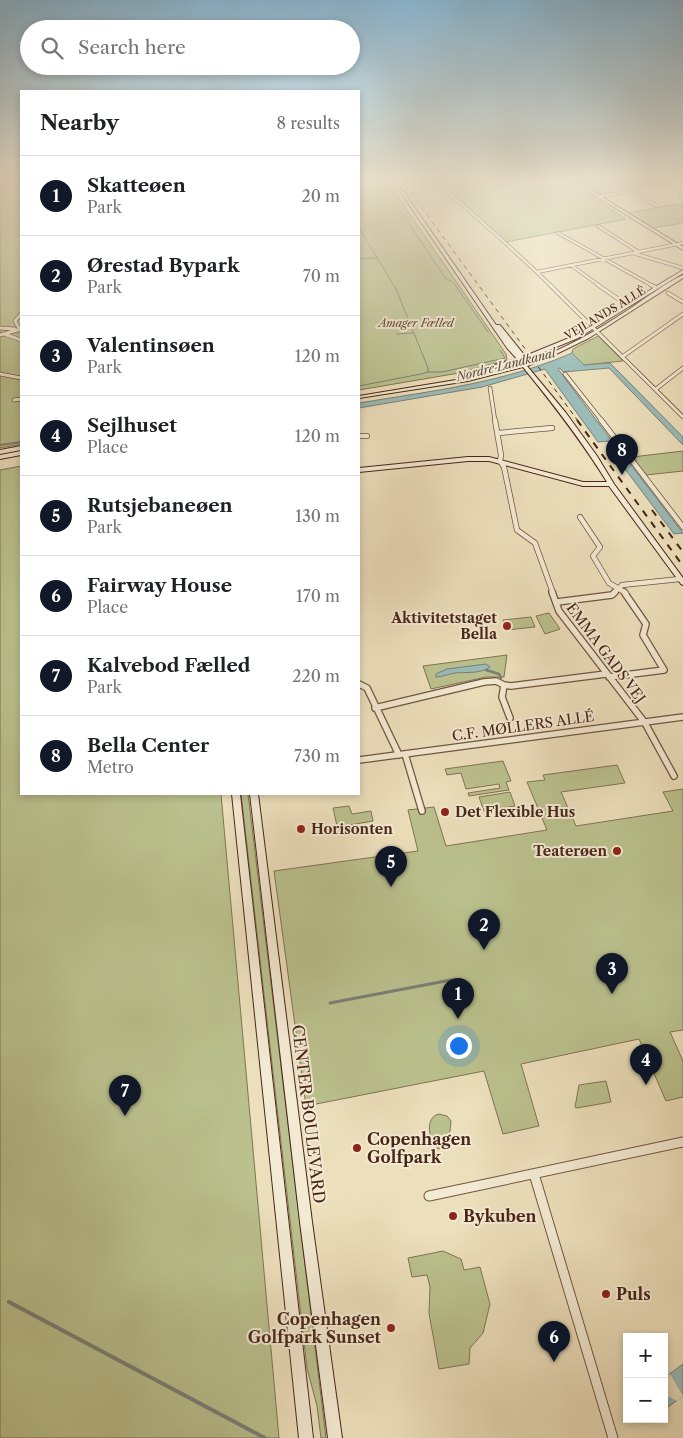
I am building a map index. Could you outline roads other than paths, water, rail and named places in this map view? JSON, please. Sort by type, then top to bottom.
[{"type":"street","points":[[439,245],[492,321],[594,456],[611,484],[681,581]]},
{"type":"street","points":[[506,245],[518,253],[683,417]]},
{"type":"street","points":[[580,245],[655,287]]},
{"type":"street","points":[[629,245],[638,251]]},
{"type":"street","points":[[536,272],[669,245]]},
{"type":"street","points":[[631,252],[683,269]]},
{"type":"street","points":[[572,264],[627,305]]},
{"type":"street","name":"VEJLANDS ALLÉ","points":[[360,393],[525,363],[592,327],[683,269]]},
{"type":"street","name":"VEJLANDS ALLÉ","points":[[360,397],[485,375],[554,354],[596,332],[683,276]]},
{"type":"street","points":[[668,293],[683,302]]},
{"type":"street","points":[[622,357],[683,314]]},
{"type":"street","points":[[20,315],[15,321],[20,329]]},
{"type":"street","points":[[0,328],[20,329]]},
{"type":"street","points":[[2,334],[20,329]]},
{"type":"street","points":[[2,334],[20,340]]},
{"type":"street","points":[[656,389],[683,368]]},
{"type":"street","points":[[1,374],[20,378]]},
{"type":"street","points":[[565,374],[683,526]]},
{"type":"street","name":"EMMA GADS VEJ","points":[[490,388],[498,433],[500,461],[504,467],[517,530],[535,543],[559,611],[645,723]]},
{"type":"street","points":[[14,400],[20,399]]},
{"type":"street","points":[[498,433],[552,428]]},
{"type":"street","points":[[360,436],[366,436]]},
{"type":"street","points":[[0,452],[20,448]]},
{"type":"street","points":[[0,457],[20,453]]},
{"type":"street","points":[[360,470],[468,459],[500,461],[583,484],[611,484]]},
{"type":"street","points":[[375,708],[484,682],[496,682],[511,686],[664,670],[643,635],[646,624],[626,593],[609,583],[594,556],[600,547],[580,517]]},
{"type":"street","points":[[556,602],[612,595],[622,585],[681,581]]},
{"type":"street","points":[[360,684],[368,688],[375,708],[402,755],[422,811]]},
{"type":"street","points":[[504,685],[502,697],[510,718]]},
{"type":"street","name":"C.F. MØLLERS ALLÉ","points":[[360,760],[683,718]]},
{"type":"street","points":[[645,723],[674,776]]},
{"type":"street","points":[[236,795],[306,1438]]},
{"type":"street","name":"CENTER BOULEVARD","points":[[254,795],[306,1222],[335,1438]]},
{"type":"street","points":[[429,1196],[683,1142]]},
{"type":"street","points":[[534,1174],[614,1438]]},
{"type":"water","name":"Nordre Landkanal","points":[[572,353],[584,365],[610,363],[683,437],[683,445],[609,368],[563,372],[560,368],[558,369],[612,441],[598,442],[545,369],[482,387],[360,408],[360,403],[467,385],[520,372]]},
{"type":"water","points":[[621,452],[683,533],[674,534],[613,453]]},
{"type":"water","points":[[486,664],[490,667],[482,671],[455,673],[436,677],[436,674],[447,669]]},
{"type":"water","points":[[683,1364],[683,1396],[668,1407],[668,1378],[668,1375]]},
{"type":"waterway","points":[[369,245],[396,289],[428,372]]},
{"type":"waterway","points":[[423,245],[446,279],[453,282],[488,332]]},
{"type":"waterway","points":[[360,259],[377,258]]},
{"type":"waterway","points":[[397,334],[413,333]]},
{"type":"waterway","points":[[428,372],[442,372],[505,358],[500,350]]},
{"type":"waterway","points":[[360,386],[428,372]]},
{"type":"waterway","points":[[0,445],[20,442]]},
{"type":"waterway","points":[[486,670],[499,674],[501,678]]},
{"type":"waterway","points":[[330,1003],[451,980]]},
{"type":"waterway","points":[[9,1302],[265,1438]]},
{"type":"railway","points":[[449,245],[578,421]]},
{"type":"railway","points":[[577,420],[683,566]]},
{"type":"railway","points":[[652,510],[683,552]]},
{"type":"place","name":"Bella Center","points":[[622,475]]},
{"type":"place","name":"Aktivitetstaget Bella","points":[[507,626]]},
{"type":"place","name":"Det Flexible Hus","points":[[445,812]]},
{"type":"place","name":"Horisonten","points":[[301,829]]},
{"type":"place","name":"Teaterøen","points":[[617,851]]},
{"type":"place","name":"Rutsjebaneøen","points":[[391,887]]},
{"type":"place","name":"Ørestad Bypark","points":[[484,950]]},
{"type":"place","name":"Valentinsøen","points":[[612,994]]},
{"type":"place","name":"Skatteøen","points":[[458,1019]]},
{"type":"place","name":"Sejlhuset","points":[[646,1085]]},
{"type":"place","name":"Kalvebod Fælled","points":[[125,1116]]},
{"type":"place","name":"Copenhagen Golfpark","points":[[357,1148]]},
{"type":"place","name":"Bykuben","points":[[453,1216]]},
{"type":"place","name":"Puls","points":[[606,1294]]},
{"type":"place","name":"Copenhagen Golfpark Sunset","points":[[391,1328]]},
{"type":"place","name":"Fairway House","points":[[554,1362]]},
{"type":"park label","name":"Amager Fælled","points":[[416,323]]}]
